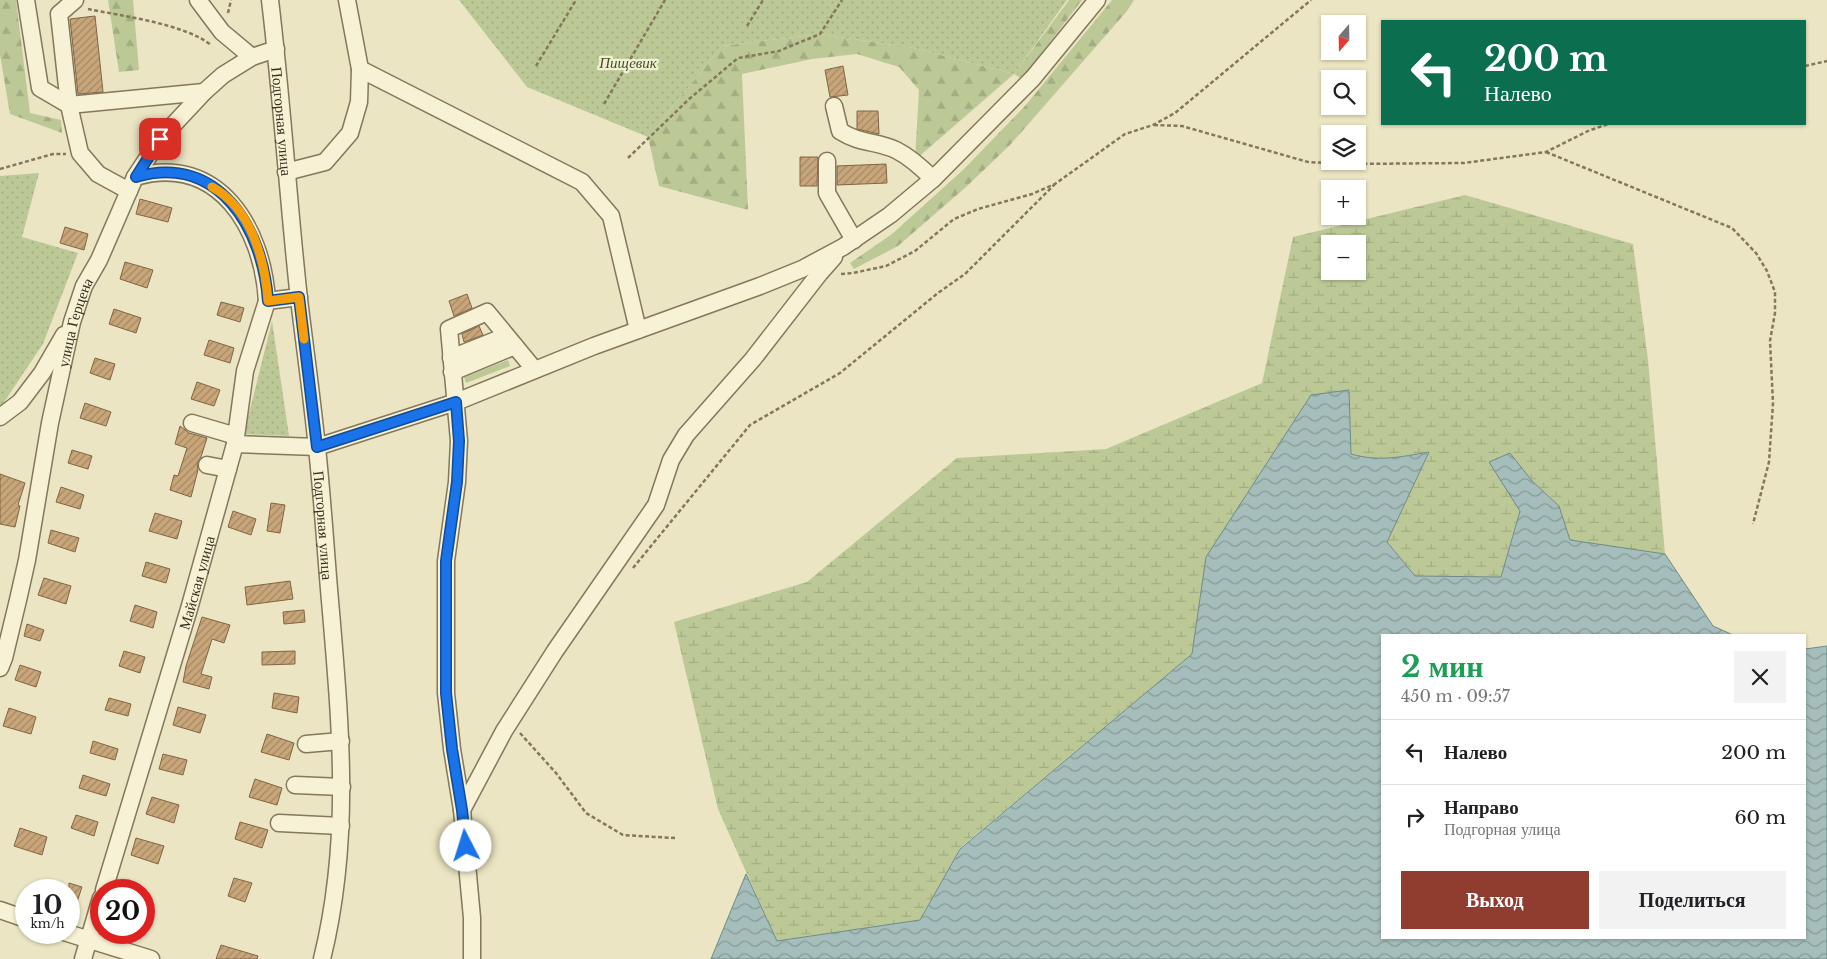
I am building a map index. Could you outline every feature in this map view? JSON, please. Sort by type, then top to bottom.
[{"type":"street","points":[[26,0],[40,88],[69,105],[204,92]]},
{"type":"street","points":[[198,0],[222,32],[252,57]]},
{"type":"street","name":"Подгорная улица","points":[[270,0],[299,297],[317,447],[341,741],[341,826],[335,896],[322,959]]},
{"type":"street","points":[[286,172],[325,162],[350,133],[359,102],[360,69],[347,0]]},
{"type":"street","points":[[192,423],[235,440],[317,447],[456,402],[534,369],[802,269],[848,243],[890,215],[933,179],[1033,78],[1097,0]]},
{"type":"street","points":[[72,2],[59,14],[69,105],[80,153],[98,174],[132,184],[152,172],[176,173],[204,182],[227,197],[246,222],[262,259],[268,301],[299,297]]},
{"type":"street","name":"улица Герцена","points":[[0,668],[27,560],[50,423],[72,322],[84,286],[99,260],[132,184],[160,139],[204,92],[223,75],[252,57],[276,49]]},
{"type":"street","points":[[360,69],[582,182],[611,216],[638,330]]},
{"type":"street","points":[[834,106],[840,131],[852,139],[895,150],[917,164],[933,179]]},
{"type":"street","points":[[828,161],[827,193],[848,243]]},
{"type":"street","points":[[462,810],[510,722],[555,651],[656,505],[671,460],[686,435],[753,359],[818,274],[848,243]]},
{"type":"street","name":"Майская улица","points":[[107,879],[189,609],[228,469],[235,440],[245,371],[268,301]]},
{"type":"street","points":[[472,959],[472,918],[462,810],[452,749],[446,693],[446,561],[457,482],[459,441],[449,329],[487,312],[534,369]]},
{"type":"street","points":[[0,417],[20,402],[42,373],[72,322]]},
{"type":"street","points":[[452,365],[510,340]]},
{"type":"street","points":[[207,465],[228,469]]},
{"type":"street","points":[[306,744],[341,741]]},
{"type":"street","points":[[295,785],[342,786]]},
{"type":"street","points":[[279,823],[341,826]]},
{"type":"street","points":[[0,910],[15,915]]},
{"type":"street","points":[[83,959],[90,934]]},
{"type":"street","points":[[80,938],[151,959]]},
{"type":"path","points":[[536,66],[576,0]]},
{"type":"path","points":[[604,104],[665,0]]},
{"type":"path","points":[[747,26],[763,0]]},
{"type":"path","points":[[628,158],[688,100],[738,58],[779,50],[820,34],[842,0]]},
{"type":"path","points":[[627,575],[750,425],[840,372],[964,274],[1055,184],[1125,134],[1153,124],[1175,113],[1311,0]]},
{"type":"path","points":[[72,2],[163,25],[203,39],[217,50]]},
{"type":"path","points":[[1806,66],[1827,61]]},
{"type":"path","points":[[1153,124],[1182,126],[1308,162],[1326,164],[1464,163],[1546,152],[1606,125]]},
{"type":"path","points":[[1546,152],[1732,228],[1756,253],[1767,272],[1775,292],[1770,341],[1773,403],[1769,462],[1753,524]]},
{"type":"path","points":[[0,169],[53,154],[80,153]]},
{"type":"path","points":[[818,274],[853,273],[886,266],[915,251],[954,219],[978,208],[1032,194],[1055,184]]},
{"type":"path","points":[[510,722],[556,773],[586,813],[623,835],[675,838]]},
{"type":"green space","points":[[0,0],[16,0],[30,113],[61,120],[62,133],[10,114],[0,55]]},
{"type":"green space","points":[[108,0],[133,0],[139,70],[119,72]]},
{"type":"green space","name":"Пищевик","points":[[459,0],[1067,0],[1014,74],[914,48],[820,34],[722,46],[648,137],[527,87]]},
{"type":"green space","points":[[1069,0],[1082,0],[1022,79],[1014,74]]},
{"type":"green space","points":[[1112,0],[1134,0],[1127,11],[1010,145],[966,187],[898,246],[854,269],[850,263],[892,234],[964,169],[1025,106]]},
{"type":"green space","points":[[820,34],[914,48],[1014,74],[915,160],[919,90],[899,67],[857,54],[812,59],[742,74],[748,210],[659,186],[648,137],[722,46]]},
{"type":"green space","points":[[39,173],[22,237],[78,253],[43,344],[0,408],[0,176]]},
{"type":"green space","points":[[1465,195],[1633,244],[1648,360],[1665,554],[1570,540],[1559,506],[1532,481],[1510,453],[1490,462],[1520,511],[1501,577],[1415,576],[1387,542],[1429,452],[1381,458],[1351,454],[1349,390],[1206,557],[1192,654],[960,848],[920,920],[777,941],[718,809],[674,622],[807,582],[957,458],[1106,449],[1262,383],[1293,237],[1342,225],[1366,225],[1366,219]]},
{"type":"green space","points":[[272,321],[289,436],[244,434]]},
{"type":"green space","points":[[508,360],[510,366],[466,383],[464,377]]},
{"type":"water","points":[[1349,390],[1351,454],[1380,458],[1429,452],[1387,542],[1415,576],[1501,577],[1520,511],[1489,462],[1510,453],[1532,481],[1559,506],[1570,540],[1665,554],[1713,626],[1731,634],[1381,634],[1381,939],[1806,939],[1806,649],[1827,646],[1827,959],[711,959],[746,874],[777,941],[920,920],[960,849],[1192,654],[1206,557],[1311,395]]},
{"type":"building","points":[[95,16],[103,92],[78,94],[70,19]]},
{"type":"building","points":[[843,66],[848,95],[830,97],[825,70]]},
{"type":"building","points":[[857,111],[878,111],[879,134],[857,129]]},
{"type":"building","points":[[800,157],[818,157],[817,186],[800,186]]},
{"type":"building","points":[[886,164],[887,183],[837,185],[837,166]]},
{"type":"building","points":[[140,199],[172,208],[168,222],[136,214]]},
{"type":"building","points":[[65,227],[88,234],[84,250],[60,243]]},
{"type":"building","points":[[125,262],[153,270],[147,288],[120,279]]},
{"type":"building","points":[[467,294],[472,308],[454,316],[449,301]]},
{"type":"building","points":[[221,302],[244,308],[240,322],[217,315]]},
{"type":"building","points":[[114,309],[141,318],[136,333],[109,324]]},
{"type":"building","points":[[479,326],[483,335],[464,342],[462,334]]},
{"type":"building","points":[[209,340],[234,348],[230,363],[204,355]]},
{"type":"building","points":[[95,358],[115,364],[110,380],[90,373]]},
{"type":"building","points":[[197,382],[220,390],[214,406],[191,399]]},
{"type":"building","points":[[85,403],[111,412],[106,426],[80,418]]},
{"type":"building","points":[[180,426],[189,433],[207,438],[197,463],[198,470],[191,497],[170,490],[174,475],[178,476],[187,448],[175,444]]},
{"type":"building","points":[[72,450],[92,456],[88,469],[68,463]]},
{"type":"building","points":[[0,474],[25,483],[18,505],[20,506],[15,527],[0,524]]},
{"type":"building","points":[[61,487],[84,495],[80,509],[56,502]]},
{"type":"building","points":[[271,503],[285,505],[280,533],[267,531]]},
{"type":"building","points":[[233,511],[256,519],[251,535],[228,527]]},
{"type":"building","points":[[155,513],[182,521],[177,539],[149,531]]},
{"type":"building","points":[[51,530],[79,538],[75,552],[48,543]]},
{"type":"building","points":[[146,562],[170,569],[166,583],[142,576]]},
{"type":"building","points":[[44,578],[71,586],[66,604],[38,595]]},
{"type":"building","points":[[290,581],[293,599],[247,605],[245,587]]},
{"type":"building","points":[[135,605],[157,612],[153,628],[130,621]]},
{"type":"building","points":[[304,610],[305,622],[284,624],[283,612]]},
{"type":"building","points":[[202,617],[230,625],[224,643],[212,639],[201,674],[212,677],[209,689],[183,682],[186,666]]},
{"type":"building","points":[[27,624],[44,630],[40,641],[24,636]]},
{"type":"building","points":[[124,651],[145,657],[140,673],[119,666]]},
{"type":"building","points":[[295,651],[295,664],[262,665],[262,652]]},
{"type":"building","points":[[20,665],[41,672],[36,687],[15,680]]},
{"type":"building","points":[[274,693],[299,697],[297,713],[272,708]]},
{"type":"building","points":[[109,698],[131,704],[128,716],[105,710]]},
{"type":"building","points":[[178,707],[206,715],[200,733],[173,725]]},
{"type":"building","points":[[9,708],[36,717],[31,734],[3,726]]},
{"type":"building","points":[[267,734],[294,743],[289,760],[261,752]]},
{"type":"building","points":[[93,741],[118,749],[115,760],[90,753]]},
{"type":"building","points":[[163,754],[187,760],[183,775],[159,769]]},
{"type":"building","points":[[83,775],[110,784],[106,796],[79,788]]},
{"type":"building","points":[[255,779],[282,788],[277,805],[249,797]]},
{"type":"building","points":[[152,797],[179,805],[174,823],[146,814]]},
{"type":"building","points":[[76,815],[98,822],[94,836],[71,828]]},
{"type":"building","points":[[240,822],[268,830],[262,848],[235,839]]},
{"type":"building","points":[[20,828],[47,837],[42,855],[14,846]]},
{"type":"building","points":[[136,838],[164,846],[158,864],[131,855]]},
{"type":"building","points":[[234,878],[252,883],[245,902],[228,896]]},
{"type":"building","points":[[221,945],[258,956],[257,959],[216,959]]},
{"type":"slow traffic","points":[[212,187],[227,197],[246,222],[262,259],[268,301],[299,297],[304,339]]},
{"type":"route","points":[[160,139],[136,177],[152,172],[176,173],[204,182],[227,197],[246,222],[262,259],[268,301],[299,297],[317,447],[456,402],[459,441],[457,482],[446,561],[446,693],[466,846]]}]
